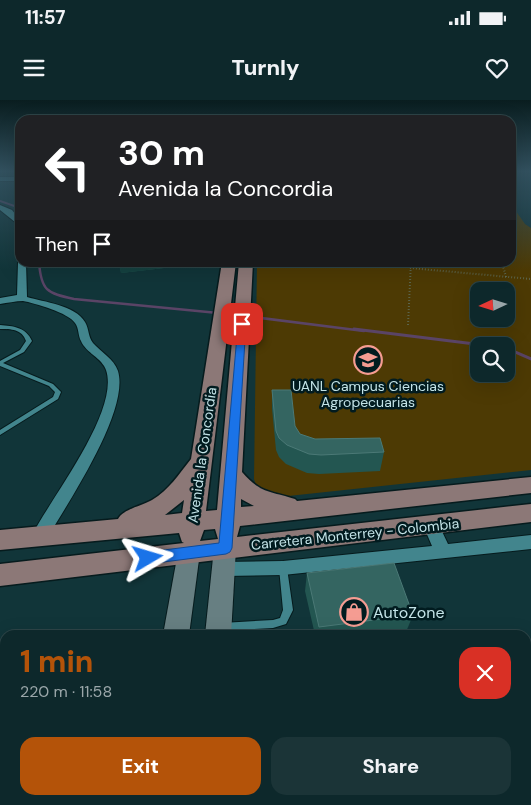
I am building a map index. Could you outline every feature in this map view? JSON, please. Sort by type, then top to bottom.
[{"type":"main road","name":"Avenida la Concordia","points":[[177,630],[228,267]]},
{"type":"main road","name":"Avenida la Concordia","points":[[219,630],[246,267]]},
{"type":"main road","points":[[114,528],[151,512],[168,502],[185,487],[202,458]]},
{"type":"main road","points":[[231,473],[247,493],[259,499],[310,508]]},
{"type":"main road","points":[[0,540],[531,486]]},
{"type":"main road","name":"Carretera Monterrey - Colombia","points":[[0,575],[189,552],[225,558],[430,525],[531,513]]},
{"type":"street","points":[[0,207],[15,218]]},
{"type":"street","points":[[21,298],[22,267]]},
{"type":"street","points":[[0,301],[21,298],[72,315],[80,321],[85,339],[106,361],[113,372],[114,388],[89,454],[40,535]]},
{"type":"street","points":[[430,525],[443,552]]},
{"type":"street","points":[[225,558],[283,568],[531,542]]},
{"type":"lane","points":[[0,327],[18,330],[29,337],[27,346],[0,364]]},
{"type":"lane","points":[[0,364],[51,385],[58,392],[56,398],[0,433]]},
{"type":"lane","points":[[227,630],[283,621],[288,610],[283,568]]},
{"type":"path","points":[[503,267],[506,277]]},
{"type":"path","points":[[408,325],[410,268],[531,279]]},
{"type":"shaded area","name":"UANL Campus Ciencias Agropecuarias","points":[[516,211],[525,224],[531,228],[531,470],[279,497],[257,488],[254,479],[257,267],[516,267]]},
{"type":"building","points":[[272,390],[291,390],[295,426],[300,434],[315,439],[380,438],[384,452],[321,455],[309,454],[287,445],[279,438],[276,431]]},
{"type":"building","points":[[394,563],[413,615],[319,627],[307,573]]},
{"type":"waterway","points":[[8,204],[15,206]]},
{"type":"waterway","points":[[40,267],[44,285],[57,295],[74,299],[218,313]]},
{"type":"waterway","points":[[245,316],[364,331]]},
{"type":"waterway","points":[[354,329],[470,343]]},
{"type":"waterway","points":[[515,352],[531,359]]},
{"type":"place","name":"UANL Campus Ciencias Agropecuarias","points":[[368,360]]},
{"type":"place","name":"AutoZone","points":[[354,612]]},
{"type":"route","points":[[148,558],[226,548],[242,324]]}]
